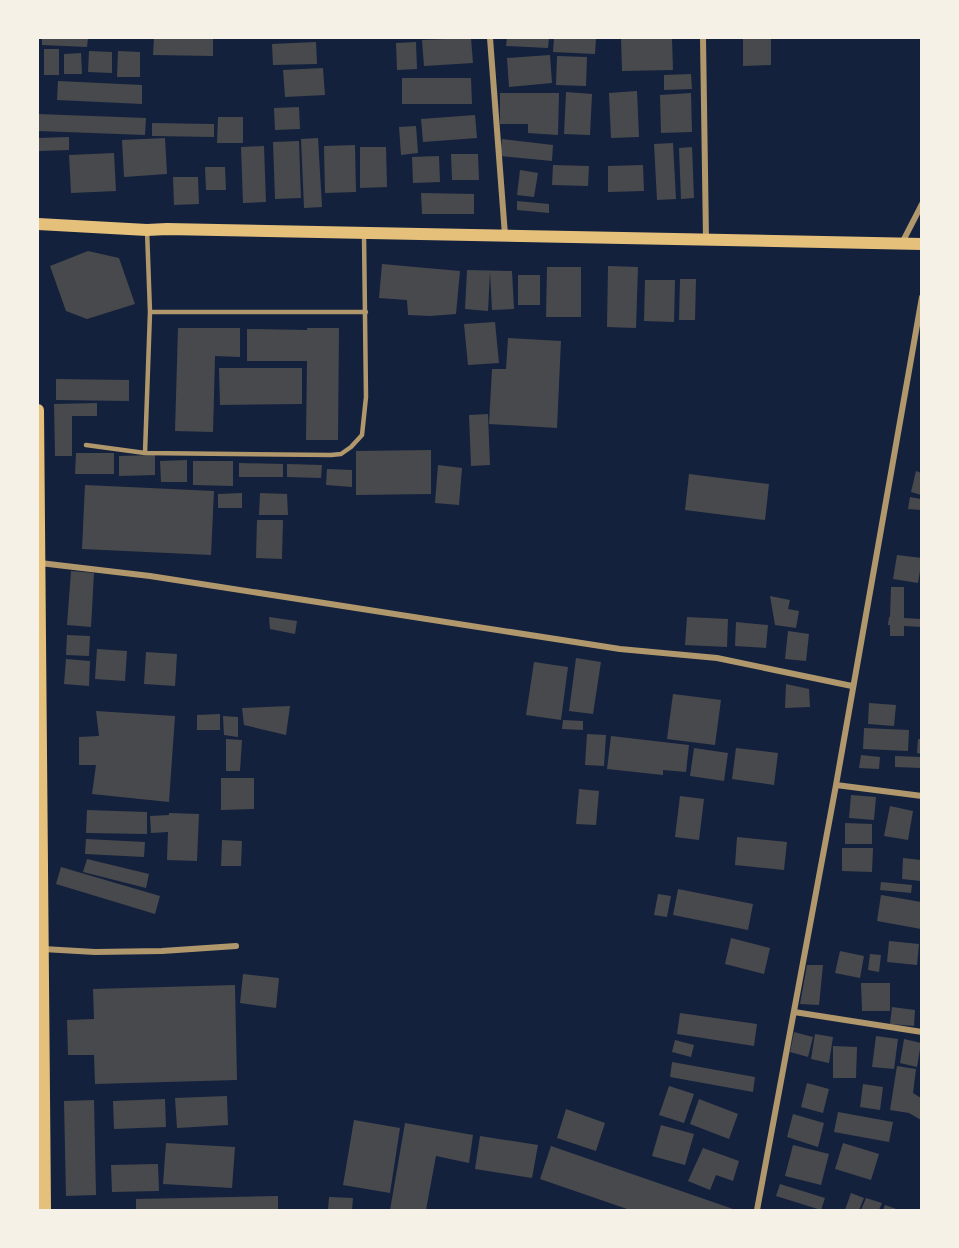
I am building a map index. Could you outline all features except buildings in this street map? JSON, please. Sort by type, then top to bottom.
[{"type":"main road","points":[[38,224],[147,230],[364,231],[921,244]]},
{"type":"main road","points":[[38,410],[43,949],[41,1001],[45,1210]]},
{"type":"street","points":[[490,38],[505,235]]},
{"type":"street","points":[[703,38],[705,240]]},
{"type":"street","points":[[902,243],[921,204]]},
{"type":"street","points":[[757,1210],[836,785],[921,297]]},
{"type":"street","points":[[39,563],[150,576],[620,649],[717,658],[852,686]]},
{"type":"street","points":[[836,785],[921,796]]},
{"type":"street","points":[[43,949],[95,952],[162,951],[236,946]]},
{"type":"street","points":[[794,1012],[921,1032]]},
{"type":"lane","points":[[145,453],[150,312],[147,230]]},
{"type":"lane","points":[[86,445],[145,453],[331,455],[341,454],[351,447],[362,435],[366,397],[364,231]]},
{"type":"lane","points":[[150,312],[366,312]]}]
